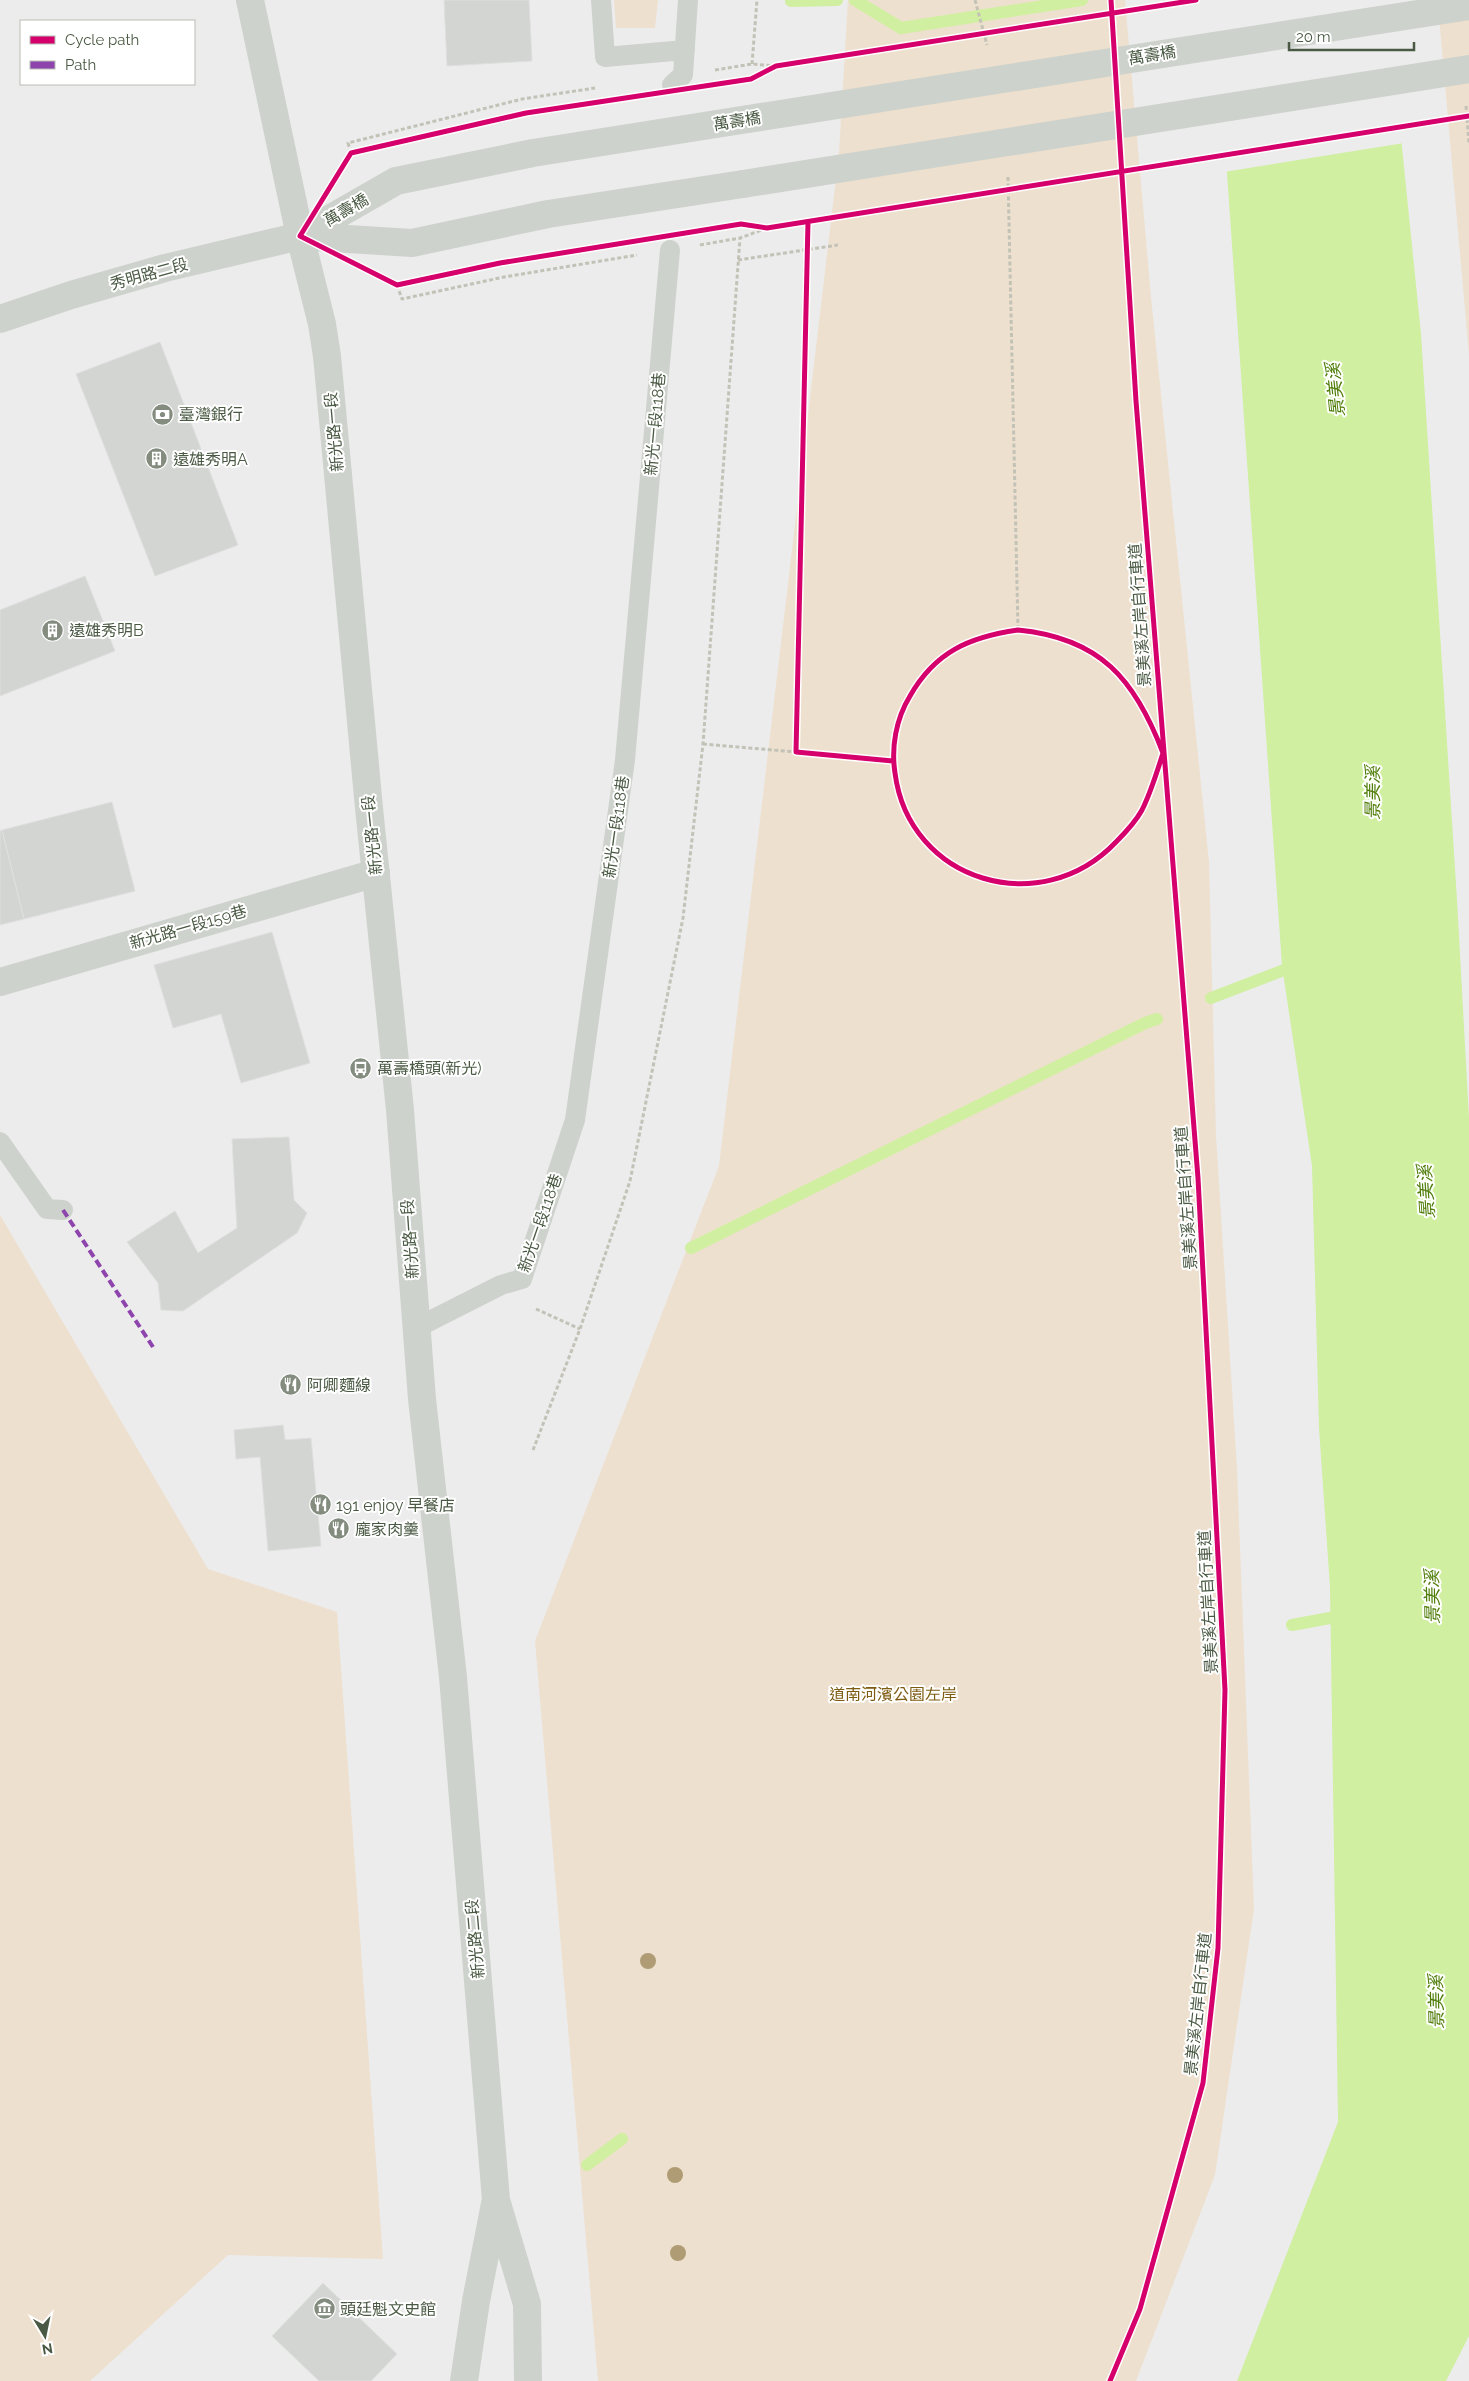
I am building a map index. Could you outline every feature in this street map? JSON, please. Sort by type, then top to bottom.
[{"type":"street","name":"新光路一段","points":[[250,0],[300,236],[322,324],[327,356],[400,1110],[416,1328],[453,1677]]},
{"type":"street","name":"萬壽橋","points":[[300,236],[396,181],[533,153],[1469,6]]},
{"type":"street","name":"萬壽橋","points":[[300,236],[412,243],[548,214],[1469,69]]},
{"type":"street","name":"秀明路二段","points":[[0,319],[71,295],[165,268],[300,236]]},
{"type":"street","name":"新光路一段159巷","points":[[0,982],[376,873]]},
{"type":"street","name":"新光路二段","points":[[453,1677],[496,2200],[526,2304],[528,2381]]},
{"type":"street","name":"新光路二段","points":[[464,2381],[476,2300],[496,2200]]},
{"type":"lane","points":[[601,0],[605,57],[685,50]]},
{"type":"lane","points":[[682,81],[688,0]]},
{"type":"lane","name":"新光一段118巷","points":[[416,1328],[501,1285],[522,1279],[575,1120],[625,760],[670,245]]},
{"type":"lane","points":[[0,1142],[47,1209],[63,1210]]},
{"type":"path","points":[[752,64],[757,0]]},
{"type":"path","points":[[976,0],[989,55]]},
{"type":"path","points":[[981,34],[991,32]]},
{"type":"path","points":[[682,81],[752,64],[786,65]]},
{"type":"path","points":[[768,70],[776,66]]},
{"type":"path","points":[[351,153],[348,143],[522,99],[598,88]]},
{"type":"path","points":[[1459,117],[1469,116]]},
{"type":"path","points":[[346,161],[351,153],[360,150]]},
{"type":"path","points":[[1008,176],[1018,630]]},
{"type":"path","points":[[1005,190],[1015,189]]},
{"type":"path","points":[[750,225],[767,228]]},
{"type":"path","points":[[397,285],[402,299],[670,245],[740,238],[775,227]]},
{"type":"path","points":[[533,1450],[580,1329],[630,1181],[683,918],[703,744],[740,238]]},
{"type":"path","points":[[807,242],[807,252]]},
{"type":"path","points":[[738,260],[838,245]]},
{"type":"path","points":[[388,281],[397,285],[406,283]]},
{"type":"path","points":[[1008,632],[1027,631]]},
{"type":"path","points":[[796,742],[796,752]]},
{"type":"path","points":[[703,744],[806,752]]},
{"type":"path","points":[[530,1307],[580,1329]]},
{"type":"green space","points":[[614,0],[658,0],[655,28],[616,28]]},
{"type":"green space","name":"道南河濱公園左岸","points":[[848,0],[1125,0],[1151,297],[1209,862],[1216,1136],[1237,1469],[1254,1909],[1215,2175],[1136,2381],[598,2381],[535,1641],[719,1166],[839,153]]},
{"type":"green space","points":[[1469,0],[1469,355],[1439,17]]},
{"type":"green space","points":[[0,1215],[208,1569],[337,1612],[383,2259],[228,2255],[90,2381],[0,2381]]},
{"type":"water","name":"景美溪","points":[[1215,0],[1387,0],[1421,334],[1469,1118],[1469,2336],[1446,2381],[1237,2381],[1338,2122],[1330,1587],[1319,1428],[1312,1166],[1282,966]]},
{"type":"pier","points":[[1212,0],[1389,0],[1404,143],[1224,172]]},
{"type":"building","points":[[444,0],[529,0],[532,61],[447,66]]},
{"type":"building","name":"遠雄秀明A","points":[[160,342],[238,545],[155,576],[76,374]]},
{"type":"building","name":"遠雄秀明B","points":[[85,576],[115,651],[0,696],[0,610]]},
{"type":"building","points":[[112,802],[135,891],[24,919],[2,830]]},
{"type":"building","points":[[2,830],[24,919],[0,925],[0,831]]},
{"type":"building","points":[[272,932],[310,1063],[241,1083],[221,1014],[173,1028],[154,965]]},
{"type":"building","points":[[289,1137],[294,1200],[307,1213],[297,1233],[183,1311],[161,1310],[158,1283],[127,1242],[175,1211],[198,1253],[237,1228],[232,1139]]},
{"type":"building","points":[[283,1425],[285,1440],[311,1438],[321,1546],[268,1551],[260,1457],[236,1459],[234,1430]]},
{"type":"building","name":"頭廷魁文史館","points":[[323,2283],[397,2354],[371,2381],[319,2381],[272,2336]]},
{"type":"waterway","points":[[791,1],[837,0]]},
{"type":"waterway","points":[[855,0],[901,28],[1082,0]]},
{"type":"waterway","points":[[1211,998],[1297,965]]},
{"type":"waterway","points":[[691,1248],[1145,1023],[1157,1019]]},
{"type":"waterway","points":[[1292,1625],[1346,1615]]},
{"type":"waterway","points":[[587,2165],[622,2139]]},
{"type":"marked path","points":[[63,1210],[153,1347]]},
{"type":"cycle path","name":"景美溪左岸自行車道","points":[[1110,2381],[1140,2309],[1203,2083],[1218,1948],[1225,1690],[1198,1178],[1136,401],[1111,0]]},
{"type":"cycle path","points":[[1196,0],[776,66],[751,79],[526,113],[351,153],[300,236],[397,285],[500,263],[741,224],[767,228],[1469,116]]},
{"type":"cycle path","points":[[808,222],[796,752],[893,761]]},
{"type":"cycle path","name":"景美溪左岸自行車道","points":[[1018,630],[1047,635],[1071,642],[1093,653],[1111,667],[1140,704],[1163,753],[1142,810],[1134,823],[1116,842],[1086,866],[1052,880],[1017,884],[983,878],[951,864],[925,841],[905,810],[895,773],[894,743],[905,705],[920,681],[931,668],[955,649],[969,642],[1018,630]]},
{"type":"place","name":"臺灣銀行","points":[[163,414]]},
{"type":"place","name":"遠雄秀明A","points":[[157,459]]},
{"type":"place","name":"遠雄秀明B","points":[[53,630]]},
{"type":"place","name":"萬壽橋頭(新光)","points":[[361,1068]]},
{"type":"place","name":"阿卿麵線","points":[[291,1385]]},
{"type":"place","name":"191 enjoy 早餐店","points":[[320,1505]]},
{"type":"place","name":"龐家肉羹","points":[[339,1529]]},
{"type":"place","name":"頭廷魁文史館","points":[[324,2309]]}]
